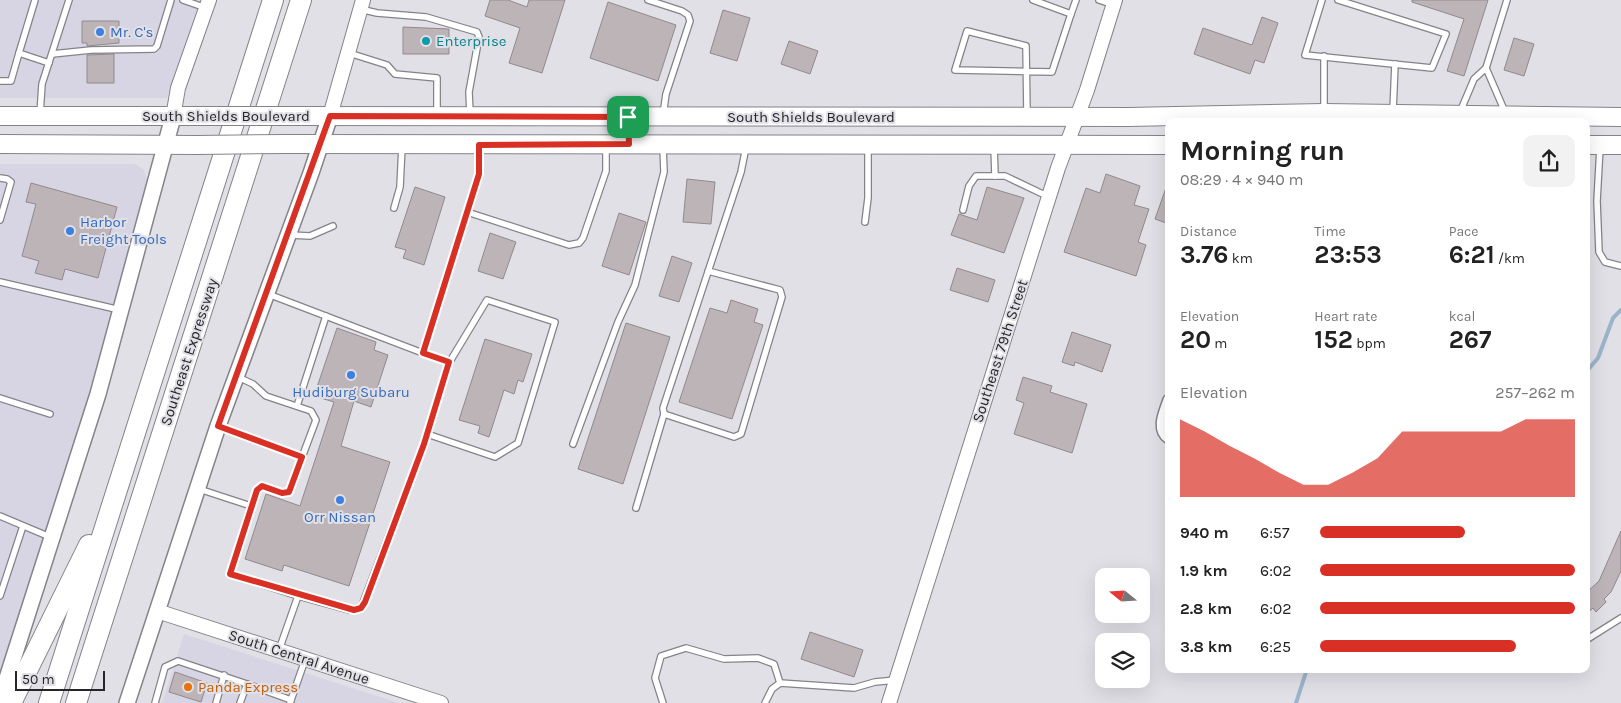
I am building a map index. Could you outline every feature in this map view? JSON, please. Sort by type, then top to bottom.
[{"type":"highway","name":"Southeast Expressway","points":[[49,703],[274,0]]},
{"type":"highway","name":"Southeast Expressway","points":[[76,703],[301,0]]},
{"type":"highway","points":[[11,703],[105,514],[131,447]]},
{"type":"main road","name":"South Shields Boulevard","points":[[0,116],[662,117],[1393,113],[1616,117]]},
{"type":"main road","points":[[0,700],[5,669],[52,537],[98,394],[172,116]]},
{"type":"main road","points":[[127,703],[218,426],[330,116]]},
{"type":"main road","points":[[628,117],[629,144]]},
{"type":"main road","points":[[1605,145],[1616,117]]},
{"type":"main road","name":"South Shields Boulevard","points":[[0,144],[1165,145]]},
{"type":"street","name":"Southeast 79th Street","points":[[889,703],[1049,197],[1114,2]]},
{"type":"street","points":[[172,116],[178,88],[207,4]]},
{"type":"street","points":[[330,116],[361,4]]},
{"type":"street","points":[[1165,414],[1162,424],[1165,431]]},
{"type":"street","name":"South Central Avenue","points":[[158,611],[442,703]]},
{"type":"lane","points":[[0,81],[11,81],[35,0]]},
{"type":"lane","points":[[40,116],[42,84],[70,0]]},
{"type":"lane","points":[[52,54],[92,50],[154,49],[158,46],[171,0]]},
{"type":"lane","points":[[183,0],[207,4]]},
{"type":"lane","points":[[648,0],[682,11],[688,15],[690,21],[666,94],[662,117]]},
{"type":"lane","points":[[1033,0],[1071,14]]},
{"type":"lane","points":[[1027,116],[1026,72],[1026,46],[967,31],[955,70],[1026,72],[1052,72],[1076,0]]},
{"type":"lane","points":[[1099,0],[1114,2]]},
{"type":"lane","points":[[1322,0],[1305,55],[1432,68],[1446,34],[1338,0]]},
{"type":"lane","points":[[1459,114],[1474,79],[1486,68],[1507,0]]},
{"type":"lane","points":[[361,4],[377,13],[426,17],[477,32],[479,37],[469,92],[470,116]]},
{"type":"lane","points":[[348,53],[387,64],[395,74],[437,78],[437,116]]},
{"type":"lane","points":[[19,54],[49,63]]},
{"type":"lane","points":[[1324,56],[1324,113]]},
{"type":"lane","points":[[1393,113],[1395,64]]},
{"type":"lane","points":[[1486,68],[1506,115]]},
{"type":"lane","points":[[394,208],[400,187],[402,144]]},
{"type":"lane","points":[[573,444],[618,322],[635,285],[664,172],[662,144]]},
{"type":"lane","points":[[423,353],[479,174],[479,145]]},
{"type":"lane","points":[[467,212],[569,245],[579,243],[583,238],[606,171],[606,145]]},
{"type":"lane","points":[[636,508],[664,414],[663,408],[741,172],[747,145]]},
{"type":"lane","points":[[865,222],[868,198],[868,145]]},
{"type":"lane","points":[[994,145],[995,176]]},
{"type":"lane","points":[[1605,145],[1597,201],[1598,252],[1605,262],[1621,266]]},
{"type":"lane","points":[[962,210],[969,186],[976,176],[1005,176],[1049,197]]},
{"type":"lane","points":[[0,178],[11,182],[0,220]]},
{"type":"lane","points":[[288,235],[310,236],[333,226]]},
{"type":"lane","points":[[664,414],[734,437],[741,434],[782,297],[780,290],[708,271]]},
{"type":"lane","points":[[0,282],[121,310]]},
{"type":"lane","points":[[267,293],[449,362]]},
{"type":"lane","points":[[236,376],[253,384],[266,396],[311,411],[316,420],[289,492],[282,493],[262,486],[257,490],[230,574],[298,596],[349,610],[361,608],[427,434],[449,362],[487,300],[556,322],[518,443],[495,457],[427,434]]},
{"type":"lane","points":[[297,406],[326,316]]},
{"type":"lane","points":[[0,398],[50,414]]},
{"type":"lane","points":[[218,426],[302,457]]},
{"type":"lane","points":[[197,488],[252,506]]},
{"type":"lane","points":[[0,516],[52,537]]},
{"type":"lane","points":[[0,596],[23,526]]},
{"type":"lane","points":[[279,651],[298,596]]},
{"type":"lane","points":[[1590,637],[1621,618]]},
{"type":"lane","points":[[663,703],[655,678],[661,656],[686,648],[724,659],[758,658],[774,664],[780,683]]},
{"type":"lane","points":[[155,703],[165,667],[171,662],[178,661],[224,675],[291,702],[305,660]]},
{"type":"lane","points":[[216,703],[224,675]]},
{"type":"lane","points":[[765,703],[772,689],[780,683],[854,688],[875,682],[896,680]]},
{"type":"lane","points":[[240,703],[247,684]]},
{"type":"shaded area","points":[[0,0],[201,0],[167,98],[0,98]]},
{"type":"shaded area","points":[[0,164],[135,164],[144,170],[147,181],[81,422],[0,677]]},
{"type":"shaded area","points":[[184,634],[399,703],[162,703]]},
{"type":"building","points":[[490,0],[508,0],[527,7],[529,0],[565,0],[542,73],[509,63],[520,28],[485,16]]},
{"type":"building","points":[[1412,0],[1488,0],[1464,76],[1447,71],[1464,19],[1412,2]]},
{"type":"building","points":[[608,2],[676,25],[658,81],[590,58]]},
{"type":"building","points":[[723,10],[750,18],[737,61],[710,53]]},
{"type":"building","points":[[1262,17],[1278,23],[1264,63],[1255,60],[1250,74],[1194,54],[1203,28],[1252,45]]},
{"type":"building","name":"Mr. C's","points":[[82,21],[119,21],[119,43],[87,46],[87,43],[82,43]]},
{"type":"building","name":"Enterprise","points":[[403,27],[449,29],[449,54],[403,54]]},
{"type":"building","points":[[1514,38],[1534,44],[1524,76],[1504,70]]},
{"type":"building","points":[[789,41],[818,51],[810,74],[781,64]]},
{"type":"building","points":[[114,54],[114,83],[87,83],[87,55]]},
{"type":"building","points":[[1106,174],[1140,186],[1134,205],[1149,209],[1138,242],[1146,245],[1136,276],[1064,252],[1086,188],[1100,193]]},
{"type":"building","points":[[687,179],[715,182],[711,224],[683,222]]},
{"type":"building","name":"Harbor Freight Tools","points":[[31,183],[117,207],[98,278],[65,269],[62,280],[35,273],[39,261],[22,256],[36,204],[26,202]]},
{"type":"building","points":[[415,187],[445,197],[424,265],[403,258],[406,250],[395,247]]},
{"type":"building","points":[[987,187],[1024,198],[1004,253],[951,235],[959,214],[977,220]]},
{"type":"building","points":[[1165,191],[1165,223],[1155,219]]},
{"type":"building","points":[[619,213],[646,222],[629,275],[602,266]]},
{"type":"building","points":[[490,233],[516,242],[503,279],[478,271]]},
{"type":"building","points":[[672,256],[692,263],[679,302],[659,296]]},
{"type":"building","points":[[957,268],[995,280],[988,302],[950,290]]},
{"type":"building","points":[[731,300],[758,309],[754,322],[763,325],[732,419],[679,402],[710,308],[727,313]]},
{"type":"building","points":[[626,323],[670,337],[623,484],[578,469]]},
{"type":"building","name":"Orr Nissan","points":[[337,328],[376,342],[374,350],[388,355],[371,407],[354,401],[341,446],[390,462],[349,586],[284,565],[282,571],[245,559],[266,494],[300,506],[334,402],[314,396]]},
{"type":"building","points":[[1072,332],[1111,345],[1102,372],[1075,362],[1074,366],[1062,362]]},
{"type":"building","points":[[485,339],[532,354],[523,382],[518,380],[514,394],[504,390],[489,437],[478,433],[480,426],[459,420]]},
{"type":"building","points":[[1023,377],[1052,386],[1050,392],[1087,404],[1072,453],[1014,434],[1024,403],[1016,400]]},
{"type":"building","points":[[1621,531],[1621,571],[1611,592],[1604,599],[1606,602],[1596,612],[1593,608],[1590,611],[1590,589],[1599,581]]},
{"type":"building","points":[[810,632],[863,650],[854,677],[801,659]]},
{"type":"building","name":"Panda Express","points":[[175,672],[207,683],[201,702],[169,692]]},
{"type":"waterway","points":[[1590,367],[1598,358],[1613,318],[1621,310]]},
{"type":"waterway","points":[[1296,703],[1306,673]]},
{"type":"place","name":"Mr. C's","points":[[100,32]]},
{"type":"place","name":"Enterprise","points":[[426,41]]},
{"type":"place","name":"Harbor Freight Tools","points":[[70,231]]},
{"type":"place","name":"Hudiburg Subaru","points":[[351,375]]},
{"type":"place","name":"Orr Nissan","points":[[340,500]]},
{"type":"place","name":"Panda Express","points":[[188,687]]},
{"type":"route","points":[[330,116],[628,117],[629,144],[479,145],[479,174],[423,353],[449,362],[424,444],[365,602],[361,608],[349,610],[230,574],[257,490],[262,486],[282,493],[289,492],[302,457],[218,426],[330,116]]}]
